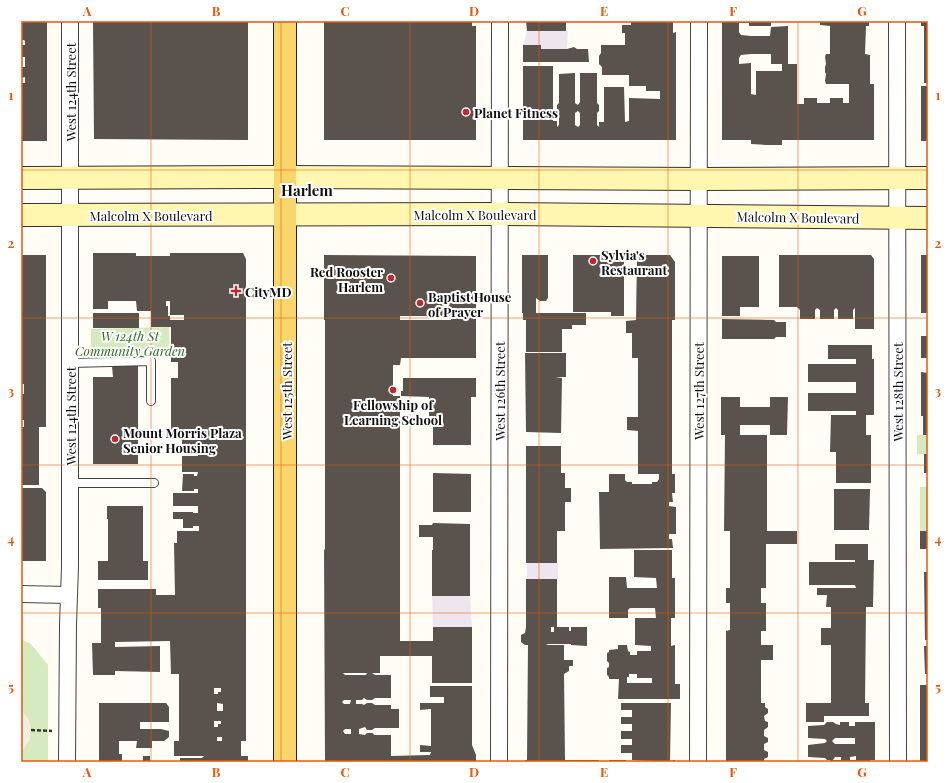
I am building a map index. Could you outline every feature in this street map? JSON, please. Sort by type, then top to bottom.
[{"type":"main road","name":"West 125th Street","points":[[285,21],[285,762]]},
{"type":"main road","points":[[21,178],[928,178]]},
{"type":"main road","name":"Malcolm X Boulevard","points":[[21,215],[500,214],[928,218]]},
{"type":"street","name":"West 124th Street","points":[[67,762],[68,595],[70,566],[70,21]]},
{"type":"street","name":"West 126th Street","points":[[499,762],[500,21]]},
{"type":"street","name":"West 127th Street","points":[[698,762],[699,21]]},
{"type":"street","name":"West 128th Street","points":[[897,21],[898,762]]},
{"type":"street","points":[[21,594],[68,595]]},
{"type":"lane","points":[[70,363],[151,361],[151,401]]},
{"type":"lane","points":[[70,483],[154,483]]},
{"type":"path","points":[[31,730],[68,731]]},
{"type":"shaded area","points":[[527,31],[568,31],[567,49],[541,49],[540,45],[523,45]]},
{"type":"shaded area","points":[[527,563],[558,563],[558,579],[527,579]]},
{"type":"shaded area","points":[[432,596],[470,596],[472,627],[433,627]]},
{"type":"shaded area","points":[[21,710],[29,720],[31,730],[30,739],[21,752]]},
{"type":"green space","name":"W 124th St Community Garden","points":[[169,327],[170,356],[91,358],[91,329]]},
{"type":"green space","points":[[917,435],[928,435],[928,454],[917,454]]},
{"type":"green space","points":[[920,487],[928,487],[928,531],[920,531]]},
{"type":"green space","points":[[21,639],[31,644],[48,665],[48,762],[21,762]]},
{"type":"building","points":[[21,21],[47,21],[47,141],[21,141],[21,83],[25,83],[25,77],[21,78],[21,67],[25,67],[25,57],[21,57],[21,45],[25,45],[25,41],[21,40]]},
{"type":"building","points":[[93,21],[248,21],[248,140],[94,139]]},
{"type":"building","points":[[324,21],[472,21],[472,26],[476,26],[476,140],[324,140]]},
{"type":"building","points":[[526,21],[566,21],[566,31],[527,31]]},
{"type":"building","points":[[631,21],[673,21],[673,33],[676,32],[676,140],[523,140],[523,66],[553,66],[553,121],[557,121],[557,127],[559,125],[557,105],[559,103],[559,74],[575,73],[575,103],[578,105],[580,102],[580,73],[597,73],[597,103],[599,105],[599,111],[597,113],[597,125],[599,127],[599,122],[604,122],[604,87],[624,87],[625,122],[629,121],[629,98],[660,99],[660,91],[646,91],[646,86],[629,86],[629,75],[602,75],[602,67],[599,64],[601,45],[625,45],[625,33],[622,33],[622,25],[631,25]],"holes":[[[578,111],[580,113],[580,125],[578,127],[575,125],[575,113]]]},
{"type":"building","points":[[722,21],[771,21],[771,26],[749,26],[749,23],[739,23],[739,32],[741,35],[751,36],[770,36],[771,27],[788,26],[788,64],[797,64],[797,104],[804,104],[804,98],[817,98],[817,103],[830,103],[830,98],[843,98],[843,103],[849,103],[849,84],[826,84],[825,57],[826,54],[830,54],[830,26],[820,25],[820,21],[869,21],[869,26],[866,26],[865,54],[870,55],[870,84],[874,84],[874,140],[782,140],[782,145],[767,145],[751,144],[751,140],[722,140]],"holes":[[[771,54],[771,64],[782,64],[782,71],[756,71],[756,95],[751,94],[751,63],[739,64],[739,58],[741,55]]]},
{"type":"building","points":[[921,21],[928,21],[928,83],[924,83],[924,26],[921,26]]},
{"type":"building","points":[[523,45],[541,45],[541,49],[567,49],[574,47],[577,49],[588,49],[589,62],[523,62]]},
{"type":"building","points":[[921,86],[928,86],[928,141],[921,141]]},
{"type":"building","points":[[93,253],[136,253],[136,256],[170,256],[170,253],[243,253],[246,259],[246,741],[241,741],[241,756],[248,756],[248,762],[180,762],[180,758],[202,758],[204,756],[174,756],[174,741],[179,741],[179,674],[171,674],[170,641],[115,642],[115,647],[160,646],[160,672],[115,671],[115,675],[93,675],[92,643],[101,643],[101,608],[98,608],[98,589],[156,589],[156,595],[175,595],[174,543],[177,543],[177,531],[199,531],[199,526],[193,526],[193,528],[183,528],[183,519],[173,519],[173,512],[198,513],[198,506],[173,506],[173,493],[198,493],[198,489],[194,489],[194,491],[182,491],[183,474],[194,474],[194,476],[197,476],[198,472],[182,472],[182,456],[198,456],[198,453],[182,454],[182,437],[194,437],[194,439],[198,439],[198,435],[171,435],[171,378],[178,378],[178,362],[171,362],[171,327],[151,327],[151,311],[137,311],[136,301],[108,301],[108,309],[93,309]],"holes":[[[166,301],[170,301],[170,315],[184,315],[184,320],[170,320],[170,316],[168,316],[168,306],[166,306]],[[214,688],[221,688],[221,692],[214,694]],[[217,703],[223,704],[223,711],[217,711]],[[214,721],[221,721],[221,724],[218,724],[218,727],[214,727]],[[217,737],[222,737],[222,741],[217,741]]]},
{"type":"building","points":[[21,255],[46,255],[46,427],[39,427],[39,485],[21,485],[21,427],[24,427],[24,420],[21,420],[21,396],[24,394],[24,384],[21,384]]},
{"type":"building","points":[[324,255],[476,256],[476,358],[401,358],[400,365],[393,365],[393,396],[400,396],[400,641],[433,641],[433,627],[472,627],[472,683],[432,683],[432,656],[380,656],[380,673],[372,673],[375,675],[391,675],[391,698],[375,698],[372,700],[367,700],[364,698],[362,700],[356,700],[356,704],[364,705],[367,703],[372,703],[375,705],[391,705],[391,709],[399,709],[399,728],[375,728],[372,730],[367,730],[365,727],[359,729],[359,734],[365,735],[367,733],[373,733],[374,735],[391,735],[391,756],[430,755],[431,752],[420,752],[420,745],[431,746],[431,709],[420,710],[420,703],[444,703],[444,697],[430,697],[430,686],[472,686],[472,745],[476,755],[476,762],[325,762]],"holes":[[[400,316],[451,316],[451,320],[400,320]],[[343,673],[367,673],[366,675],[345,675]],[[344,700],[351,700],[350,704],[344,704],[342,702]],[[345,729],[351,729],[351,734],[345,734],[343,731]]]},
{"type":"building","points":[[522,255],[548,255],[548,298],[546,301],[540,301],[536,298],[536,313],[586,313],[586,325],[572,325],[572,329],[562,329],[562,352],[526,352],[526,320],[523,320],[522,313]]},
{"type":"building","points":[[573,255],[624,255],[624,316],[611,316],[611,312],[573,312]]},
{"type":"building","points":[[637,255],[670,255],[675,262],[675,320],[672,320],[672,474],[675,474],[675,493],[672,493],[673,502],[669,502],[669,506],[676,507],[676,534],[669,534],[669,539],[672,539],[673,548],[600,549],[599,492],[609,492],[609,474],[625,474],[625,480],[627,482],[632,482],[632,484],[652,484],[652,482],[657,482],[659,479],[659,474],[638,474],[638,431],[627,430],[627,417],[638,417],[638,358],[632,358],[632,333],[626,333],[626,321],[636,320]]},
{"type":"building","points":[[779,255],[871,255],[874,259],[874,329],[855,329],[855,308],[853,310],[853,319],[838,319],[838,310],[836,308],[834,310],[834,319],[820,319],[820,310],[817,308],[815,310],[815,319],[800,319],[800,310],[797,307],[779,307]]},
{"type":"building","points":[[921,255],[928,255],[928,313],[921,313]]},
{"type":"building","points":[[722,256],[759,256],[759,307],[740,307],[740,316],[722,316]]},
{"type":"building","points":[[93,313],[139,313],[139,328],[93,328]]},
{"type":"building","points":[[722,319],[774,320],[776,322],[786,322],[786,337],[776,337],[774,339],[722,339]]},
{"type":"building","points":[[921,336],[928,336],[928,358],[921,358]]},
{"type":"building","points":[[828,345],[872,345],[872,359],[874,359],[874,415],[866,415],[866,435],[871,435],[871,483],[836,483],[836,452],[830,452],[831,415],[856,415],[856,411],[808,411],[808,393],[856,393],[856,382],[808,382],[808,364],[856,364],[856,359],[828,359]]},
{"type":"building","points":[[525,353],[566,353],[566,377],[555,377],[562,378],[561,433],[526,432]]},
{"type":"building","name":"Mount Morris Plaza Senior Housing","points":[[112,366],[138,366],[138,464],[93,464],[93,377],[113,377]]},
{"type":"building","points":[[921,372],[928,373],[928,435],[923,435],[923,416],[921,416]]},
{"type":"building","points":[[403,378],[476,378],[476,397],[471,397],[471,445],[433,445],[433,416],[429,416],[429,397],[401,396],[401,391],[403,391]]},
{"type":"building","points":[[721,397],[740,397],[740,407],[770,407],[770,397],[788,397],[787,435],[770,435],[770,425],[740,425],[740,435],[767,435],[767,531],[797,531],[797,544],[766,544],[766,588],[761,588],[761,603],[766,603],[766,631],[761,631],[761,645],[773,645],[773,660],[761,660],[761,703],[765,703],[765,707],[768,709],[768,713],[764,716],[765,721],[768,722],[768,727],[764,730],[764,736],[768,738],[768,742],[764,744],[764,750],[768,752],[768,757],[764,759],[764,762],[726,762],[726,631],[730,630],[730,603],[726,603],[726,588],[730,588],[730,531],[724,531],[725,435],[721,435]]},
{"type":"building","points":[[526,446],[561,446],[561,473],[565,473],[565,488],[571,488],[571,502],[565,502],[565,531],[557,531],[557,563],[526,563]]},
{"type":"building","points":[[924,454],[928,454],[928,473],[924,473]]},
{"type":"building","points":[[433,473],[471,474],[471,512],[433,512]]},
{"type":"building","points":[[21,488],[42,488],[46,492],[46,561],[21,561]]},
{"type":"building","points":[[834,489],[870,489],[869,530],[834,530]]},
{"type":"building","points":[[107,506],[143,506],[143,561],[148,561],[148,580],[98,580],[98,561],[108,561]]},
{"type":"building","points":[[433,523],[470,524],[470,596],[432,596],[433,537],[419,537],[419,525],[432,525]]},
{"type":"building","points":[[920,531],[928,531],[928,549],[920,549]]},
{"type":"building","points":[[835,544],[868,544],[868,560],[874,560],[873,607],[866,607],[865,703],[869,703],[869,716],[824,716],[824,722],[806,722],[806,703],[831,703],[831,645],[821,645],[821,628],[831,628],[831,607],[826,607],[827,595],[817,595],[817,588],[856,588],[855,585],[809,585],[809,562],[855,562],[855,560],[835,560]]},
{"type":"building","points":[[634,550],[672,550],[672,578],[675,578],[675,618],[671,618],[671,646],[675,645],[675,684],[680,684],[680,699],[618,699],[619,679],[609,679],[607,675],[609,663],[607,661],[607,653],[609,650],[618,649],[618,645],[627,645],[630,655],[637,655],[637,651],[651,651],[651,646],[635,645],[635,618],[656,618],[655,608],[630,608],[628,610],[628,618],[609,618],[609,577],[626,577],[627,588],[657,588],[656,578],[634,577]],"holes":[[[629,674],[637,674],[637,678],[652,678],[652,683],[627,683],[627,677],[629,677]]]},
{"type":"building","points":[[924,572],[928,572],[928,640],[925,640]]},
{"type":"building","points":[[526,579],[557,579],[557,627],[569,627],[569,631],[571,631],[571,627],[587,627],[587,646],[571,644],[546,645],[564,645],[564,660],[573,660],[573,666],[569,666],[569,671],[564,674],[565,760],[599,760],[599,762],[525,762],[525,760],[527,760],[528,645],[521,642],[521,635],[525,633]],"holes":[[[551,627],[554,627],[554,632],[551,632]]]},
{"type":"building","points":[[924,646],[928,646],[928,674],[925,674]]},
{"type":"building","points":[[920,685],[928,685],[928,762],[920,762]]},
{"type":"building","points":[[99,703],[166,703],[169,707],[169,722],[140,722],[140,729],[161,729],[169,731],[169,737],[164,741],[152,741],[152,748],[136,748],[137,741],[119,741],[119,754],[122,754],[122,762],[99,762]]},
{"type":"building","points":[[621,703],[671,703],[670,761],[675,760],[675,762],[632,760],[632,753],[621,753],[621,745],[632,745],[632,739],[621,739],[621,731],[632,731],[632,724],[621,724],[621,717],[632,717],[632,710],[621,710]]},
{"type":"building","points":[[827,722],[833,722],[840,725],[840,722],[849,722],[849,726],[855,726],[855,722],[875,722],[875,760],[870,760],[870,762],[830,762],[830,760],[825,758],[808,757],[808,745],[825,743],[827,741],[825,739],[808,738],[808,726],[824,725]],"holes":[[[835,738],[855,738],[855,744],[835,744],[832,741]],[[856,756],[856,760],[850,760],[850,757]],[[835,757],[841,757],[841,760],[833,760]]]},
{"type":"building","points":[[143,756],[150,756],[150,762],[143,762]]},
{"type":"building","points":[[609,760],[626,760],[626,762],[609,762]]},
{"type":"place","name":"Planet Fitness","points":[[466,112]]},
{"type":"place","name":"Sylvia's Restaurant","points":[[593,261]]},
{"type":"place","name":"Red Rooster Harlem","points":[[391,278]]},
{"type":"place","name":"CityMD","points":[[236,291]]},
{"type":"place","name":"Baptist House of Prayer","points":[[420,303]]},
{"type":"place","name":"Fellowship of Learning School","points":[[393,390]]},
{"type":"place","name":"Mount Morris Plaza Senior Housing","points":[[115,439]]},
{"type":"district","name":"Harlem","points":[[307,190]]}]
